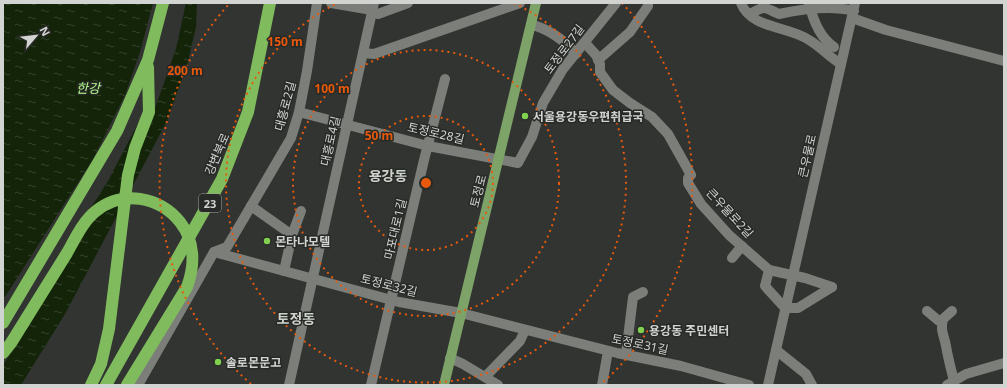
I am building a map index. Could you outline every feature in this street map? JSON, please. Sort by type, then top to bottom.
[{"type":"highway","points":[[3,323],[117,131],[148,60],[163,3]]},
{"type":"highway","name":"강변북로","points":[[106,385],[222,179],[248,112],[270,3]]},
{"type":"highway","points":[[91,385],[101,364],[113,304],[128,175],[135,148],[149,112],[148,60]]},
{"type":"highway","points":[[3,352],[11,343],[95,211],[107,204],[132,198],[155,202],[175,216],[188,235],[192,247],[192,274],[187,287],[127,385]]},
{"type":"main road","name":"토정로","points":[[444,385],[536,3]]},
{"type":"street","name":"대흥로2길","points":[[138,385],[214,252],[227,247],[291,138],[299,112],[307,71],[317,3]]},
{"type":"street","points":[[331,3],[372,8],[378,14],[408,3]]},
{"type":"street","points":[[362,53],[374,54],[491,8],[520,3]]},
{"type":"street","name":"토정로27길","points":[[499,160],[518,163],[532,137],[543,103],[562,69],[585,43],[616,3]]},
{"type":"street","points":[[598,60],[630,32],[648,6],[648,3]]},
{"type":"street","points":[[741,3],[743,9],[757,21],[809,39],[829,57],[841,64]]},
{"type":"street","points":[[750,14],[763,7],[768,7],[778,14],[810,6],[844,8],[854,11],[886,30],[1004,61]]},
{"type":"street","points":[[810,6],[826,42],[834,47]]},
{"type":"street","name":"대흥로4길","points":[[313,277],[372,8]]},
{"type":"street","name":"큰우물로","points":[[768,385],[854,11]]},
{"type":"street","points":[[531,25],[542,27],[571,48],[576,54]]},
{"type":"street","name":"큰우물로2길","points":[[585,43],[598,60],[600,72],[613,90],[652,117],[668,134],[690,175],[688,178],[688,183],[701,204],[742,246],[769,270],[793,275],[832,287],[798,308],[785,308]]},
{"type":"street","name":"마포대로1길","points":[[371,385],[445,78]]},
{"type":"street","name":"토정로28길","points":[[299,112],[428,146],[499,160]]},
{"type":"street","points":[[251,206],[292,235]]},
{"type":"street","points":[[284,270],[292,235],[301,211]]},
{"type":"street","points":[[732,258],[742,246]]},
{"type":"street","name":"토정로32길","points":[[214,252],[313,277],[392,300],[461,313]]},
{"type":"street","points":[[769,270],[765,286],[785,308]]},
{"type":"street","points":[[289,385],[313,277]]},
{"type":"street","points":[[626,354],[633,297],[643,292]]},
{"type":"street","points":[[927,311],[942,321]]},
{"type":"street","points":[[952,311],[943,318],[941,332],[946,345],[950,383],[966,374],[1004,363]]},
{"type":"street","name":"토정로31길","points":[[461,313],[608,351],[680,366],[717,380],[749,385]]},
{"type":"street","points":[[484,377],[520,341],[525,330]]},
{"type":"street","points":[[776,350],[806,374],[812,385]]},
{"type":"street","points":[[602,385],[608,351]]},
{"type":"street","points":[[450,358],[498,385]]},
{"type":"water","name":"한강","points":[[3,3],[197,3],[196,27],[187,65],[167,121],[65,314],[21,385],[3,385]]},
{"type":"pier","points":[[153,3],[186,3],[176,49],[153,114],[145,110],[108,181],[7,340],[16,346],[3,365],[3,300],[93,159],[125,95],[140,52]]},
{"type":"place","name":"서울용강동우편취급국","points":[[525,116]]},
{"type":"place","name":"몬타나모텔","points":[[267,241]]},
{"type":"place","name":"용강동 주민센터","points":[[641,330]]},
{"type":"place","name":"솔로몬문고","points":[[218,362]]},
{"type":"district","name":"용강동","points":[[388,175]]},
{"type":"district","name":"토정동","points":[[296,318]]}]
